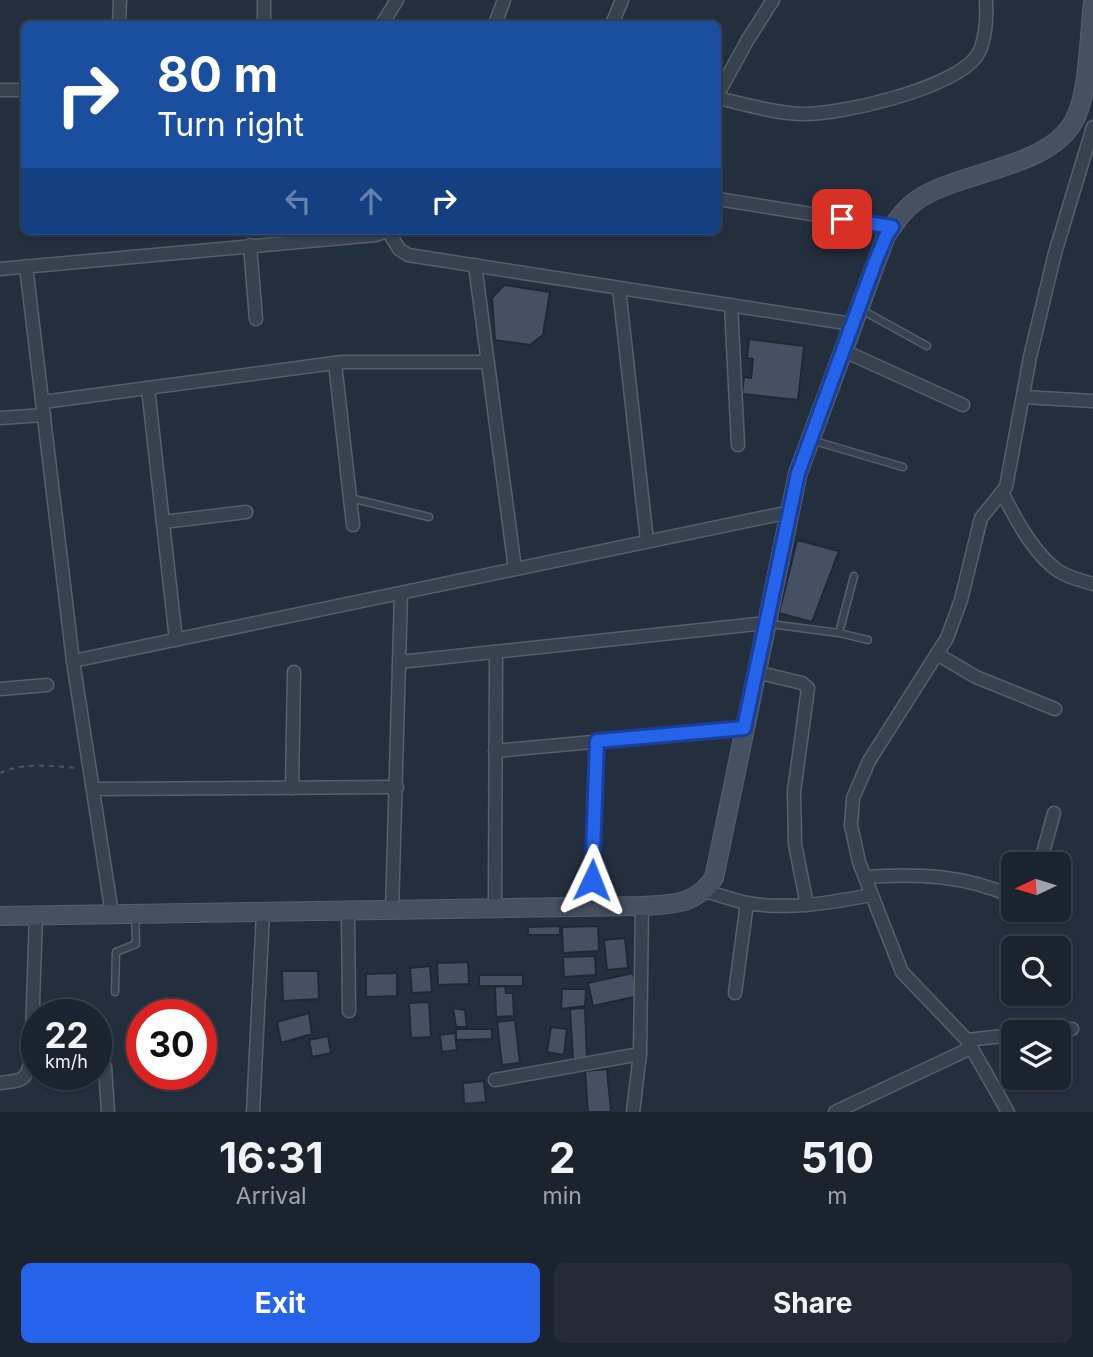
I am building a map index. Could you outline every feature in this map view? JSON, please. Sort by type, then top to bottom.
[{"type":"street","points":[[120,0],[120,21]]},
{"type":"street","points":[[264,0],[264,21]]},
{"type":"street","points":[[384,21],[397,0]]},
{"type":"street","points":[[496,21],[504,0]]},
{"type":"street","points":[[613,21],[622,0]]},
{"type":"street","points":[[721,90],[773,0]]},
{"type":"street","points":[[721,97],[802,114],[855,108],[920,90],[958,72],[977,56],[987,22],[986,0]]},
{"type":"street","points":[[0,916],[591,908],[675,904],[689,901],[705,891],[714,878],[798,473],[886,236],[899,217],[916,201],[934,190],[1044,151],[1063,136],[1076,118],[1083,93],[1093,3]]},
{"type":"street","points":[[0,90],[21,90]]},
{"type":"street","points":[[1008,1112],[969,1044],[902,972],[865,877],[851,825],[853,799],[869,761],[947,638],[961,600],[981,518],[1010,478],[1030,357],[1055,253],[1093,127]]},
{"type":"street","points":[[721,199],[892,227]]},
{"type":"street","points":[[0,269],[376,235]]},
{"type":"street","points":[[389,235],[398,249],[408,255],[731,305],[855,316]]},
{"type":"street","points":[[250,245],[256,318]]},
{"type":"street","points":[[475,265],[515,569]]},
{"type":"street","points":[[26,266],[73,661],[113,914]]},
{"type":"street","points":[[619,288],[647,541]]},
{"type":"street","points":[[731,305],[738,445]]},
{"type":"street","points":[[842,350],[962,405]]},
{"type":"street","points":[[0,418],[148,388],[335,363],[488,362]]},
{"type":"street","points":[[335,363],[353,524]]},
{"type":"street","points":[[148,388],[176,640]]},
{"type":"street","points":[[1023,397],[1093,401]]},
{"type":"street","points":[[1002,492],[1017,522],[1052,566],[1071,577],[1093,584]]},
{"type":"street","points":[[163,522],[246,512]]},
{"type":"street","points":[[73,661],[790,512]]},
{"type":"street","points":[[392,911],[401,593]]},
{"type":"street","points":[[400,662],[766,624]]},
{"type":"street","points":[[495,910],[496,652]]},
{"type":"street","points":[[937,654],[976,677],[1055,709]]},
{"type":"street","points":[[292,788],[294,672]]},
{"type":"street","points":[[756,672],[802,683],[808,688],[794,792],[795,844],[807,905]]},
{"type":"street","points":[[0,689],[47,685]]},
{"type":"street","points":[[495,751],[744,728]]},
{"type":"street","points":[[591,908],[597,741]]},
{"type":"street","points":[[93,789],[397,787]]},
{"type":"street","points":[[1043,852],[1054,813]]},
{"type":"street","points":[[865,877],[902,874],[940,877],[978,883],[1001,892]]},
{"type":"street","points":[[705,891],[747,903],[788,906],[829,904],[872,895]]},
{"type":"street","points":[[735,993],[747,903]]},
{"type":"street","points":[[633,1112],[640,1054],[642,906]]},
{"type":"street","points":[[348,912],[349,1012]]},
{"type":"street","points":[[253,1112],[263,913]]},
{"type":"street","points":[[0,1083],[26,1077],[31,1061],[36,916]]},
{"type":"street","points":[[835,1112],[969,1044],[1001,1037]]},
{"type":"street","points":[[495,1080],[640,1054]]},
{"type":"street","points":[[107,1090],[108,1112]]},
{"type":"lane","points":[[855,316],[927,346]]},
{"type":"lane","points":[[810,440],[903,467]]},
{"type":"lane","points":[[350,498],[429,517]]},
{"type":"lane","points":[[839,633],[854,576]]},
{"type":"lane","points":[[766,624],[839,633],[868,640]]},
{"type":"lane","points":[[115,992],[116,952],[136,944],[135,914]]},
{"type":"path","points":[[0,773],[44,765],[90,769]]},
{"type":"building","points":[[504,285],[550,292],[543,335],[530,345],[495,340],[492,298]]},
{"type":"building","points":[[749,339],[804,346],[798,400],[742,394],[744,377],[751,378],[753,359],[747,358]]},
{"type":"building","points":[[797,540],[839,551],[812,622],[779,613]]},
{"type":"building","points":[[560,926],[560,935],[528,935],[528,927]]},
{"type":"building","points":[[598,926],[599,951],[563,953],[562,927]]},
{"type":"building","points":[[625,938],[628,968],[607,970],[604,940]]},
{"type":"building","points":[[595,956],[596,975],[564,977],[563,957]]},
{"type":"building","points":[[468,962],[469,984],[438,985],[437,963]]},
{"type":"building","points":[[430,966],[432,992],[412,993],[410,968]]},
{"type":"building","points":[[282,971],[318,971],[319,999],[283,1001]]},
{"type":"building","points":[[397,973],[397,996],[366,997],[366,974]]},
{"type":"building","points":[[633,973],[638,996],[593,1006],[588,983]]},
{"type":"building","points":[[479,975],[523,975],[523,986],[479,986]]},
{"type":"building","points":[[505,986],[506,993],[513,993],[514,1016],[496,1017],[495,987]]},
{"type":"building","points":[[562,989],[586,989],[585,1006],[561,1009]]},
{"type":"building","points":[[429,1002],[431,1037],[411,1038],[409,1003]]},
{"type":"building","points":[[453,1008],[465,1010],[467,1027],[456,1027]]},
{"type":"building","points":[[585,1008],[587,1058],[573,1059],[570,1009]]},
{"type":"building","points":[[309,1013],[312,1034],[281,1043],[277,1022]]},
{"type":"building","points":[[515,1020],[520,1063],[502,1065],[497,1022]]},
{"type":"building","points":[[551,1027],[567,1029],[564,1055],[547,1052]]},
{"type":"building","points":[[456,1029],[492,1029],[492,1039],[456,1040]]},
{"type":"building","points":[[455,1033],[457,1050],[442,1052],[440,1035]]},
{"type":"building","points":[[328,1036],[331,1053],[312,1057],[309,1040]]},
{"type":"building","points":[[607,1069],[611,1112],[588,1112],[585,1071]]},
{"type":"building","points":[[484,1081],[486,1102],[464,1104],[463,1083]]},
{"type":"route","points":[[592,880],[597,741],[744,728],[798,473],[876,260],[892,227],[842,219]]}]
